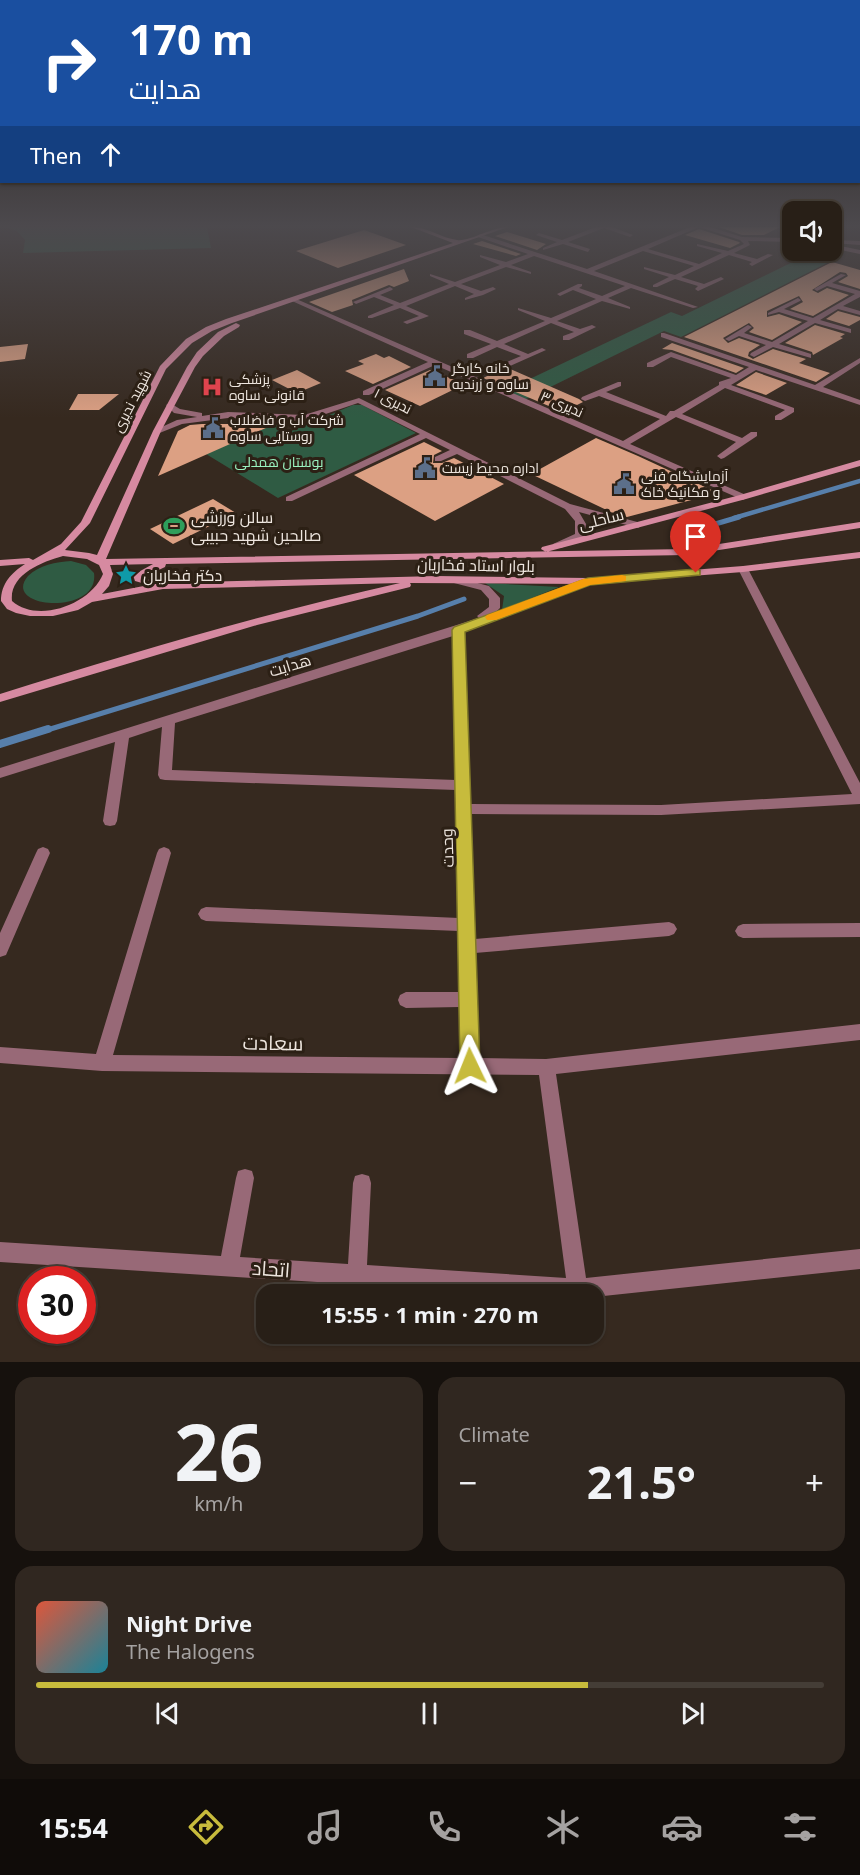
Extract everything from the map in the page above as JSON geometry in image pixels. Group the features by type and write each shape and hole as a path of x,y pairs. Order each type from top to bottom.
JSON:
{"street":[{"name":"شهید ندیری","path":"49,555 65,546 85,522 163,368 178,350 209,329 321,291"},
{"path":"356,302 386,291"},
{"path":"370,317 438,291"},
{"path":"472,291 481,294"},
{"path":"467,299 489,291"},
{"path":"560,294 567,291"},
{"path":"580,291 628,308"},
{"path":"470,356 619,291"},
{"path":"647,291 695,307"},
{"path":"754,355 860,294"},
{"path":"374,295 428,314 407,322"},
{"name":"ندیری ۳","path":"294,300 743,497"},
{"path":"770,314 798,300"},
{"name":"شهید ندیری","path":"101,561 157,431 200,354 221,334 280,304"},
{"path":"617,313 637,304"},
{"path":"510,313 530,305"},
{"path":"838,307 860,313"},
{"path":"520,309 580,332"},
{"path":"778,310 848,331"},
{"path":"839,336 856,326"},
{"path":"566,338 592,327"},
{"path":"729,339 748,327"},
{"path":"458,336 477,328"},
{"path":"467,332 526,356"},
{"path":"738,333 808,356"},
{"path":"664,335 860,403"},
{"path":"510,364 542,350"},
{"path":"800,362 819,350"},
{"path":"650,364 671,354 735,377"},
{"path":"816,388 860,360"},
{"path":"366,393 435,362"},
{"path":"622,445 755,366"},
{"path":"585,399 618,384"},
{"path":"722,384 791,410"},
{"path":"600,393 664,418"},
{"name":"ندیری ۱","path":"157,431 180,422 228,416 305,418 359,400 567,506 638,525"},
{"path":"778,418 800,404"},
{"path":"170,405 182,412 228,416"},
{"path":"674,413 742,441"},
{"path":"289,499 428,434"},
{"path":"721,456 754,434"},
{"path":"438,459 458,450"},
{"name":"ساحلی","path":"523,555 743,497 860,463"},
{"path":"558,546 580,536 583,528 580,517 567,506"},
{"name":"بلوار استاد فخاریان","path":"49,555 77,553 101,561 174,561 687,552 860,525"},
{"path":"624,528 621,544 626,549 648,553"},
{"path":"0,563 33,560 49,555"},
{"name":"بلوار استاد فخاریان","path":"2,596 15,609 38,614 66,610 92,599 163,586 436,579 588,581 742,569 860,555"},
{"path":"2,596 9,577 33,560"},
{"path":"92,599 103,590 108,579 108,570 101,561"},
{"path":"163,586 139,579 138,575 174,561"},
{"path":"464,809 661,810 860,797 742,569"},
{"path":"0,698 147,652 330,602 436,579"},
{"path":"451,580 471,582 485,588 495,598 494,608 466,627"},
{"name":"هدایت","path":"0,773 466,627 588,581"},
{"name":"وحدت","path":"466,627 463,785 470,1066"},
{"path":"170,720 165,775 463,785"},
{"path":"110,821 123,734"},
{"path":"845,767 860,767"},
{"path":"0,950 43,853"},
{"path":"102,1063 164,853"},
{"path":"206,914 467,925"},
{"path":"467,947 669,929"},
{"path":"743,931 860,930"},
{"path":"406,1000 468,999"},
{"name":"سعادت","path":"0,1055 102,1063 546,1067 860,1032"},
{"path":"546,1067 577,1284"},
{"path":"229,1266 245,1178"},
{"path":"357,1274 362,1184"},
{"name":"اتحاد","path":"0,1252 504,1284"},
{"name":"اتحاد","path":"604,1286 860,1259"}],"green space":[{"path":"734,291 773,291 681,337 664,331 522,401 502,392 671,312 682,316"},
{"name":"بوستان همدلی","path":"353,405 362,405 416,433 278,498 206,454 275,424 289,432"},
{"path":"71,561 86,565 94,573 92,587 82,596 68,602 53,603 38,601 27,596 23,587 32,572 48,565"},
{"path":"485,583 559,587 502,610 504,596"}],"building":[{"path":"342,291 375,291 352,300 353,305 332,312 309,302"},
{"path":"776,291 813,291 818,293 835,291 849,295 813,316 790,309 803,302 799,296 767,311 767,317 779,314 802,322 772,340 749,332 754,328 749,323 723,338 728,343 739,338 760,345 749,352 748,356 753,359 773,349 806,359 799,363 830,373 816,382 684,337"},
{"path":"838,311 860,317 860,320 849,326 826,319"},
{"path":"815,325 845,334 840,337 843,338 813,355 812,352 785,343"},
{"path":"672,343 744,368 736,373 672,350 662,349"},
{"path":"28,344 25,359 0,362 0,347"},
{"path":"376,354 384,358 389,356 411,367 373,384 345,371 364,364 358,361"},
{"path":"506,367 583,402 563,412 483,378"},
{"path":"297,370 321,383 297,393 272,380"},
{"path":"430,370 465,384 420,406 385,390"},
{"path":"756,372 787,383 766,395 736,385"},
{"path":"78,394 119,394 99,410 69,410"},
{"path":"275,424 158,476 178,431 190,425"},
{"name":"آزمایشگاه فنی و مکانیک خاک","path":"596,438 718,493 627,517 615,514 531,474"},
{"path":"424,442 442,451 434,455 433,463 442,463 454,458 504,484 435,521 354,475"},
{"path":"213,499 236,513 173,544 150,529"}],"waterway":[{"path":"734,518 860,481"},
{"path":"678,535 739,517"},
{"path":"44,731 418,616 464,599"},
{"path":"0,744 48,729"}],"slow traffic":[{"path":"492,617 588,581 622,579"}],"place":[{"name":"خانه کارگر ساوه و زرندیه","path":"435,376"},
{"name":"پزشکی قانونی ساوه","path":"212,387"},
{"name":"شرکت آب و فاضلاب روستایی ساوه","path":"213,428"},
{"name":"اداره محیط زیست","path":"425,468"},
{"name":"آزمایشگاه فنی و مکانیک خاک","path":"624,484"},
{"name":"سالن ورزشی صالحین شهید حبیبی","path":"174,526"},
{"name":"دکتر فخاریان","path":"126,575"}],"route":[{"path":"470,1066 459,630 588,581 696,573"}]}
